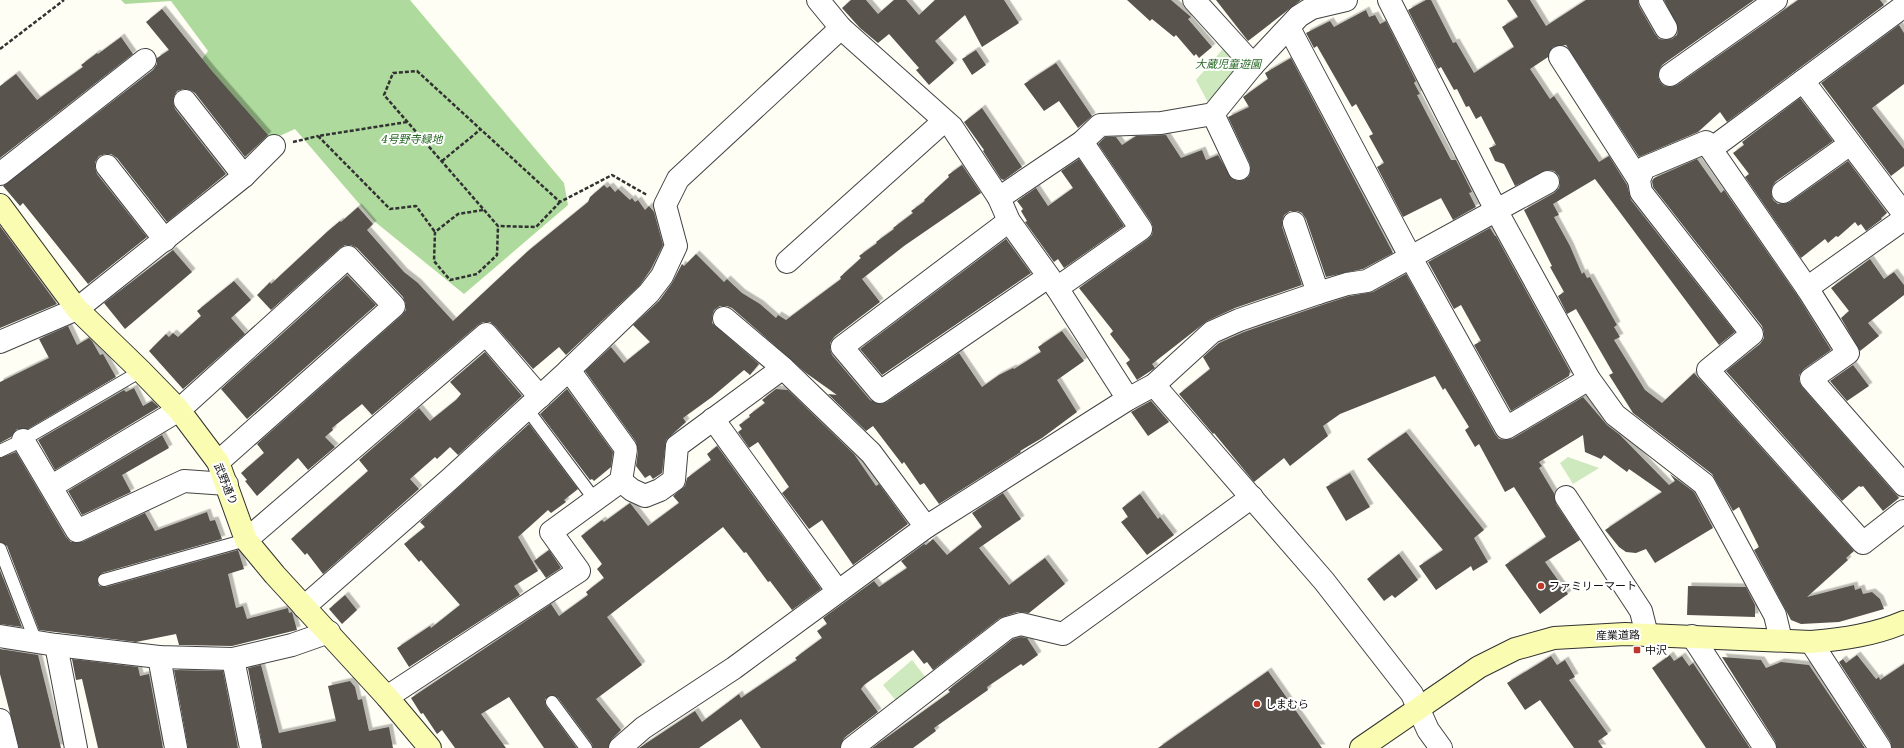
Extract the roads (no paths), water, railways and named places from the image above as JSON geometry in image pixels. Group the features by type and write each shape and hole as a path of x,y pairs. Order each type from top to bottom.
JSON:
{"street":[{"path":"818,0 841,28 952,127 999,198 1009,221 1052,283 1128,399"},
{"path":"1194,0 1253,65"},
{"path":"999,198 1082,142 1100,125 1160,123 1213,114 1253,65 1299,16 1312,8 1346,0"},
{"path":"1389,0 1496,210 1589,379 1615,415 1704,484 1776,615 1781,640"},
{"path":"1650,0 1666,28"},
{"path":"1670,75 1776,0"},
{"path":"1711,149 1904,6"},
{"path":"304,607 534,403 649,293 662,276 676,246 665,205 678,178 841,28"},
{"path":"1289,28 1411,258 1506,428 1589,379"},
{"path":"1560,57 1639,180"},
{"path":"0,174 145,60"},
{"path":"1803,81 1904,214"},
{"path":"185,101 244,176"},
{"path":"1213,114 1239,169"},
{"path":"787,262 944,121"},
{"path":"1009,221 842,347 880,392 1052,283 1141,229 1082,142"},
{"path":"1904,485 1811,379 1848,353 1807,288 1706,142 1644,168 1639,180 1640,192 1752,334 1708,370 1863,542 1904,511"},
{"path":"1783,192 1850,144"},
{"path":"3,336 78,309 244,176 274,146"},
{"path":"107,166 165,240"},
{"path":"620,748 642,728 734,668 838,590 926,527 1128,399 1154,385 1212,332 1239,320 1318,292 1347,284 1367,281 1548,182"},
{"name":"武野通り","path":"1,208 78,309 179,410 218,462 246,540 304,607 329,632 388,697 426,747"},
{"path":"1807,288 1904,219"},
{"path":"1294,223 1318,292"},
{"path":"52,486 179,410 348,257 394,306 218,462"},
{"path":"724,318 783,368 871,453 926,527"},
{"path":"246,540 486,334 534,403"},
{"path":"621,481 632,490 645,496 660,490 674,480 677,446 783,368"},
{"path":"388,697 579,571 551,532 621,481 626,449 569,370"},
{"path":"1154,385 1324,581 1412,694 1428,730 1441,748"},
{"path":"713,419 838,590"},
{"path":"23,440 52,486 77,531 184,481 227,484"},
{"path":"852,748 1008,628 1020,624 1063,634 1252,497"},
{"path":"1575,505 1641,611 1647,634"},
{"name":"産業道路","path":"1361,748 1480,667 1515,649 1554,638 1647,634 1811,642 1838,640 1901,628"},
{"path":"0,636 46,644 159,657 233,659 292,645 329,632"},
{"path":"1692,636 1765,748"},
{"path":"1811,642 1880,748"},
{"path":"46,644 76,748"},
{"path":"159,657 176,748"},
{"path":"233,659 251,748"},
{"path":"0,720 7,748"}],"lane":[{"path":"0,451 23,440 141,371"},
{"path":"534,403 595,500"},
{"path":"104,580 246,540"},
{"path":"0,550 46,644"},
{"path":"552,702 586,748"}],"place":[{"name":"ファミリーマート","path":"1541,586"},
{"name":"中沢","path":"1637,650"},
{"name":"しまむら","path":"1257,704"}],"park label":[{"name":"大蔵児童遊園","path":"1228,64"},
{"name":"4号野寺緑地","path":"412,139"}]}
